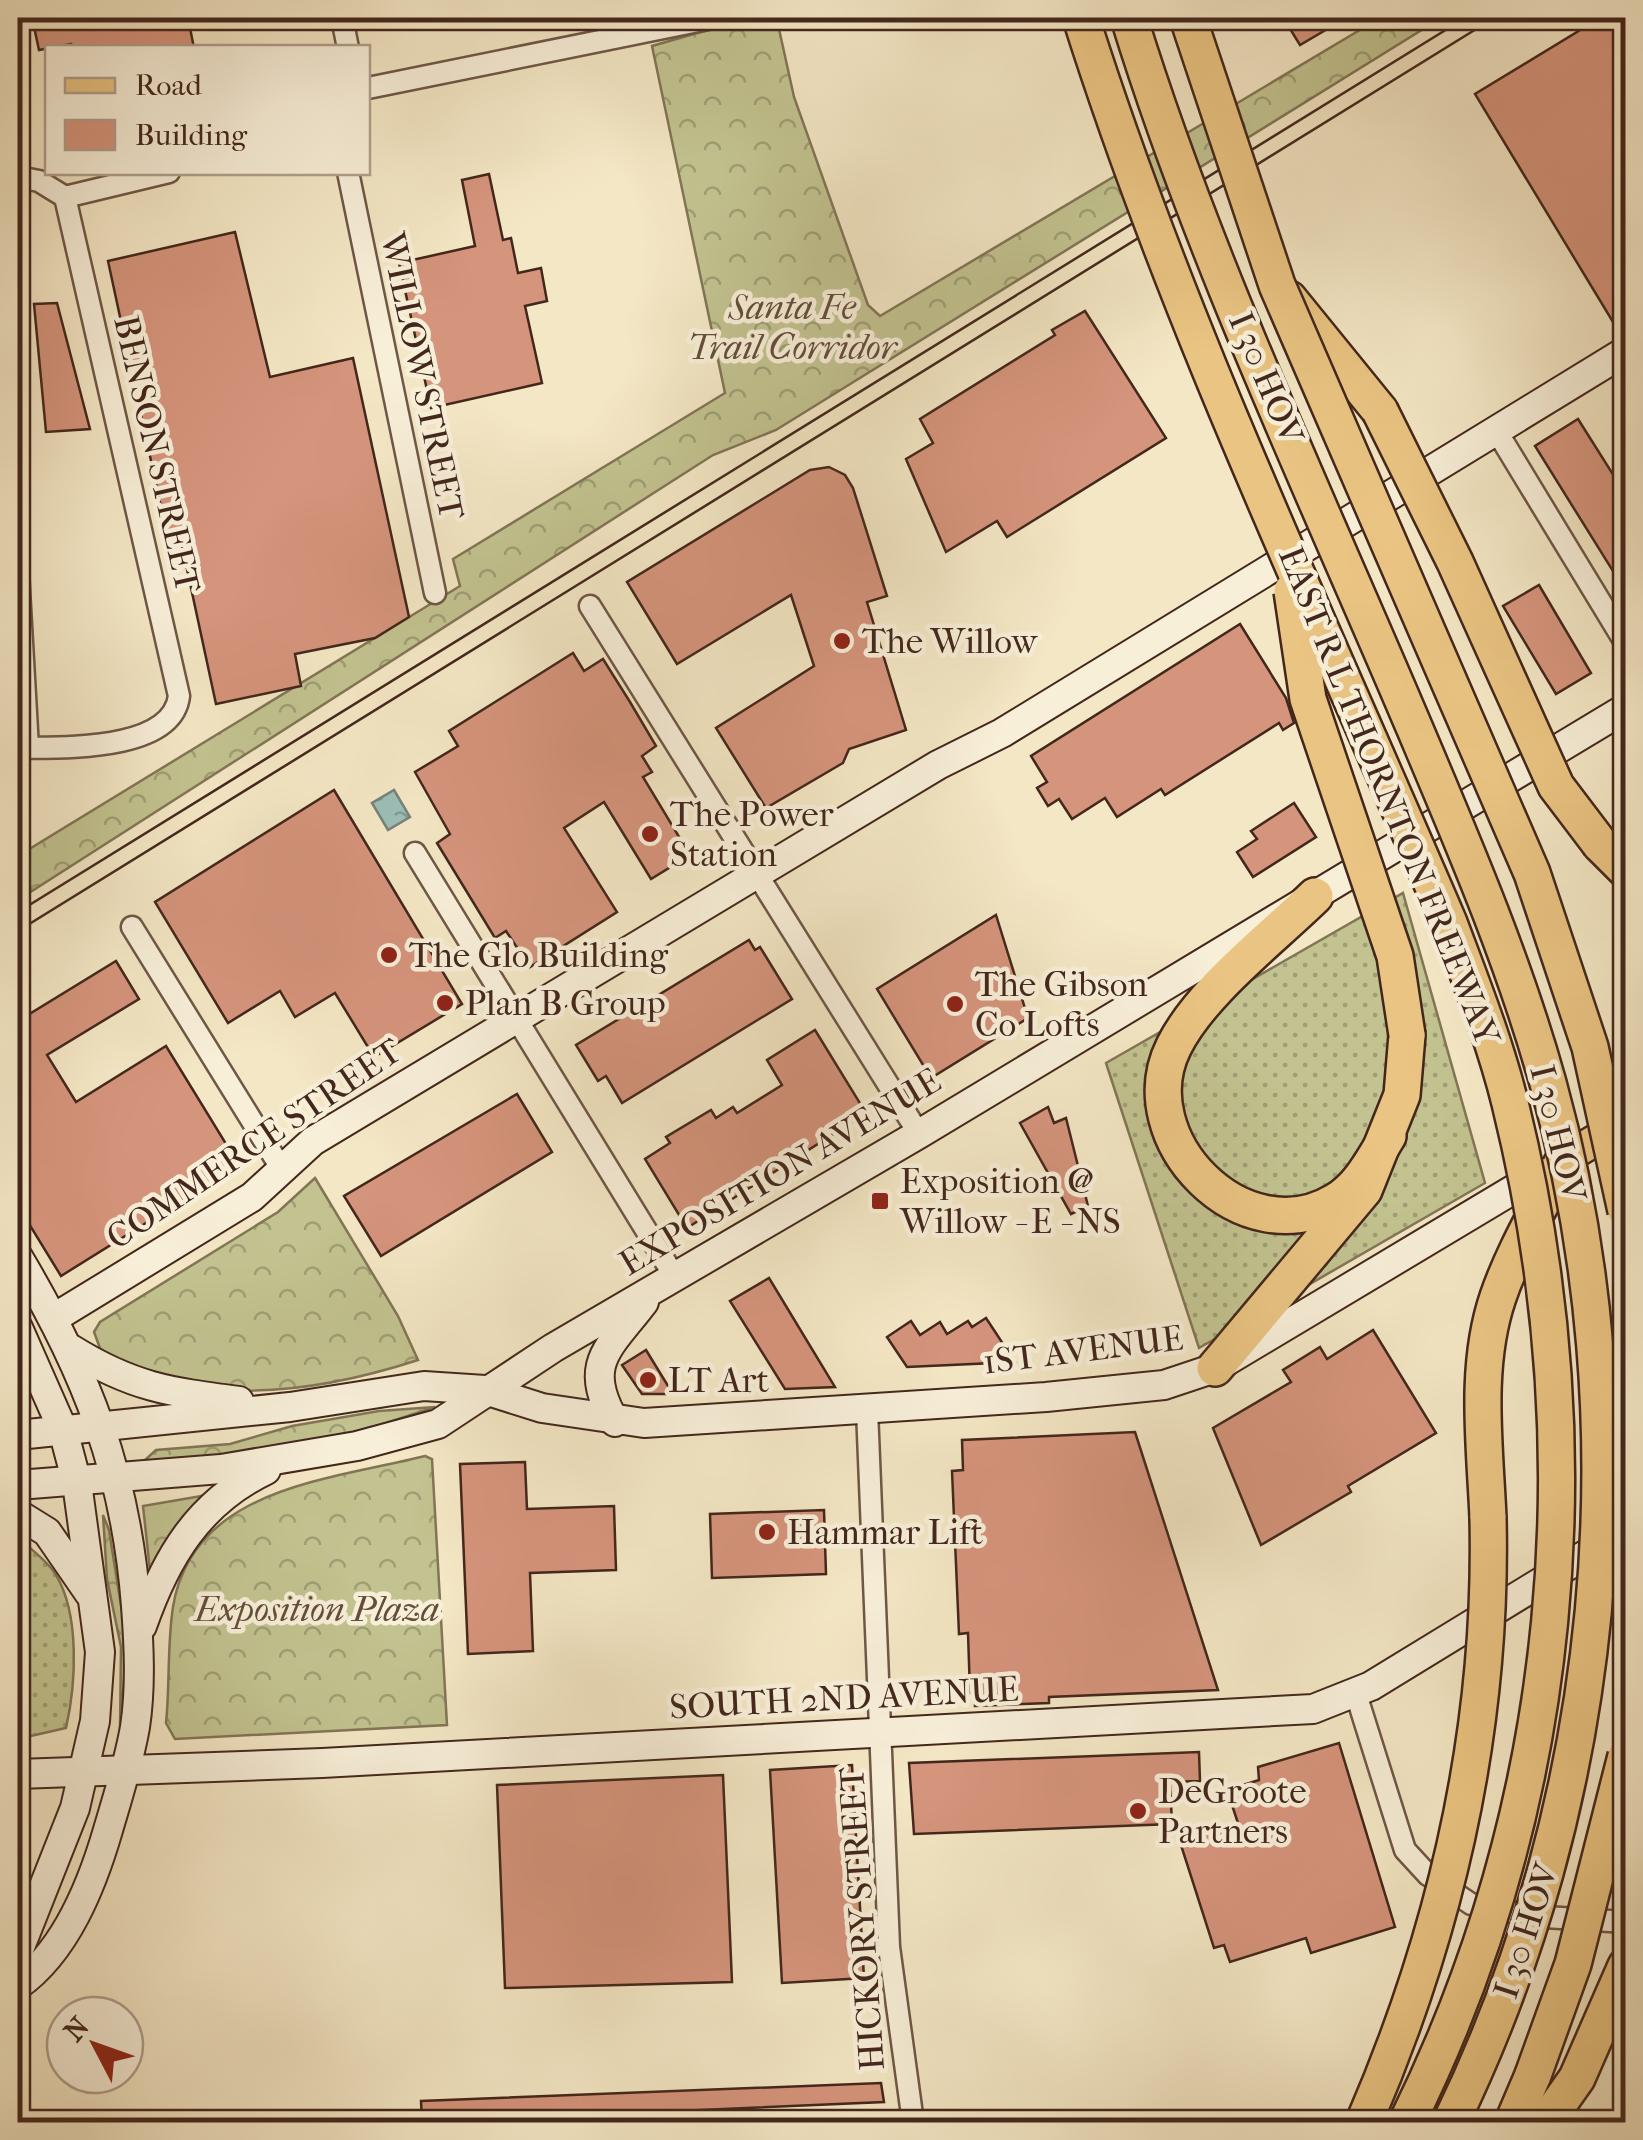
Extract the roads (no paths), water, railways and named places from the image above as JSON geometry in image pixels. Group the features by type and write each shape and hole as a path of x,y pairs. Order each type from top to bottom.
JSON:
{"highway":[{"name":"EAST R L THORNTON FREEWAY","path":"1081,18 1120,143 1182,303 1449,924 1509,1099 1532,1205 1556,1387 1560,1481 1556,1569 1540,1699 1514,1831 1471,1978 1407,2122"},
{"name":"I 30 HOV","path":"1129,18 1220,269 1445,800 1514,976 1547,1079 1578,1209 1596,1351 1600,1465 1589,1661 1570,1776 1528,1936 1451,2122"},
{"name":"I 30 HOV","path":"1148,18 1220,220 1515,924 1575,1112 1605,1264 1620,1467 1617,1568 1603,1686 1551,1918 1533,1973 1470,2122"},
{"path":"1188,18 1277,284 1532,873 1590,1047 1626,1211"},
{"path":"1277,284 1380,411 1455,562 1556,786 1600,844 1626,870"},
{"path":"1215,1368 1364,1190 1402,1094 1407,1035 1395,956 1308,699 1285,540"},
{"path":"1315,896 1195,1014 1174,1047 1162,1092 1170,1137 1193,1171 1229,1199 1266,1212 1294,1214 1338,1200 1361,1179 1388,1136"},
{"path":"1364,2122 1427,1960 1464,1819 1481,1696 1488,1518 1484,1410 1489,1334 1508,1271 1564,1159"},
{"path":"1512,2122 1573,1964 1626,1756"},
{"path":"1546,2122 1578,2078 1626,1966"}],"main road":[{"name":"COMMERCE STREET","path":"54,1318 232,1212 314,1142 938,765 1014,726 1626,351"},
{"name":"EXPOSITION AVENUE","path":"18,1485 118,1480 294,1457 429,1427 1626,708"},
{"name":"1ST AVENUE","path":"485,1390 542,1408 615,1422 867,1410 1164,1384 1215,1368 1626,1122"},
{"path":"18,1257 71,1349 103,1426 129,1533 140,1676 126,1768 79,1906 41,1964 18,1985"},
{"path":"615,1422 597,1384 598,1372 610,1347 650,1294"},
{"path":"18,1328 63,1430 77,1483 100,1652 85,1771 56,1862 18,1952"},
{"path":"71,1349 104,1370 155,1390 290,1407"},
{"path":"18,1434 290,1407 424,1386 485,1390"},
{"path":"138,1637 167,1562 189,1529 240,1482 294,1457"},
{"path":"18,1514 47,1532 93,1601"},
{"name":"SOUTH 2ND AVENUE","path":"18,1774 322,1764 1313,1709 1356,1694 1626,1530"}],"street":[{"path":"342,18 347,45"},
{"path":"370,88 712,18"},
{"path":"18,177 40,182 65,197 157,175"},
{"name":"WILLOW STREET","path":"349,175 435,593"},
{"name":"BENSON STREET","path":"22,748 138,739 168,722 177,710 179,696 65,197"},
{"path":"1496,430 1626,644"},
{"path":"18,572 22,748"},
{"path":"590,606 919,1134"},
{"path":"415,853 676,1278"},
{"path":"132,927 280,1168"},
{"name":"HICKORY STREET","path":"867,1410 889,1947 913,2122"},
{"path":"1356,1694 1405,1850 1428,1874 1471,1904 1528,1916 1626,1922"}],"water":[{"path":"394,790 410,817 388,830 372,803"}],"tram line":[{"path":"18,912 1465,18"},
{"path":"18,931 1494,18"}],"place":[{"name":"The Willow","path":"842,641"},
{"name":"The Power Station","path":"650,834"},
{"name":"The Glo Building","path":"389,955"},
{"name":"Plan B Group","path":"445,1003"},
{"name":"The Gibson Co Lofts","path":"955,1004"},
{"name":"Exposition @ Willow - E - NS","path":"880,1201"},
{"name":"LT Art","path":"648,1380"},
{"name":"Hammar Lift","path":"767,1532"},
{"name":"DeGroote Partners","path":"1138,1811"}],"park label":[{"name":"Santa Fe Trail Corridor","path":"792,327"},
{"name":"Exposition Plaza","path":"317,1609"}]}
